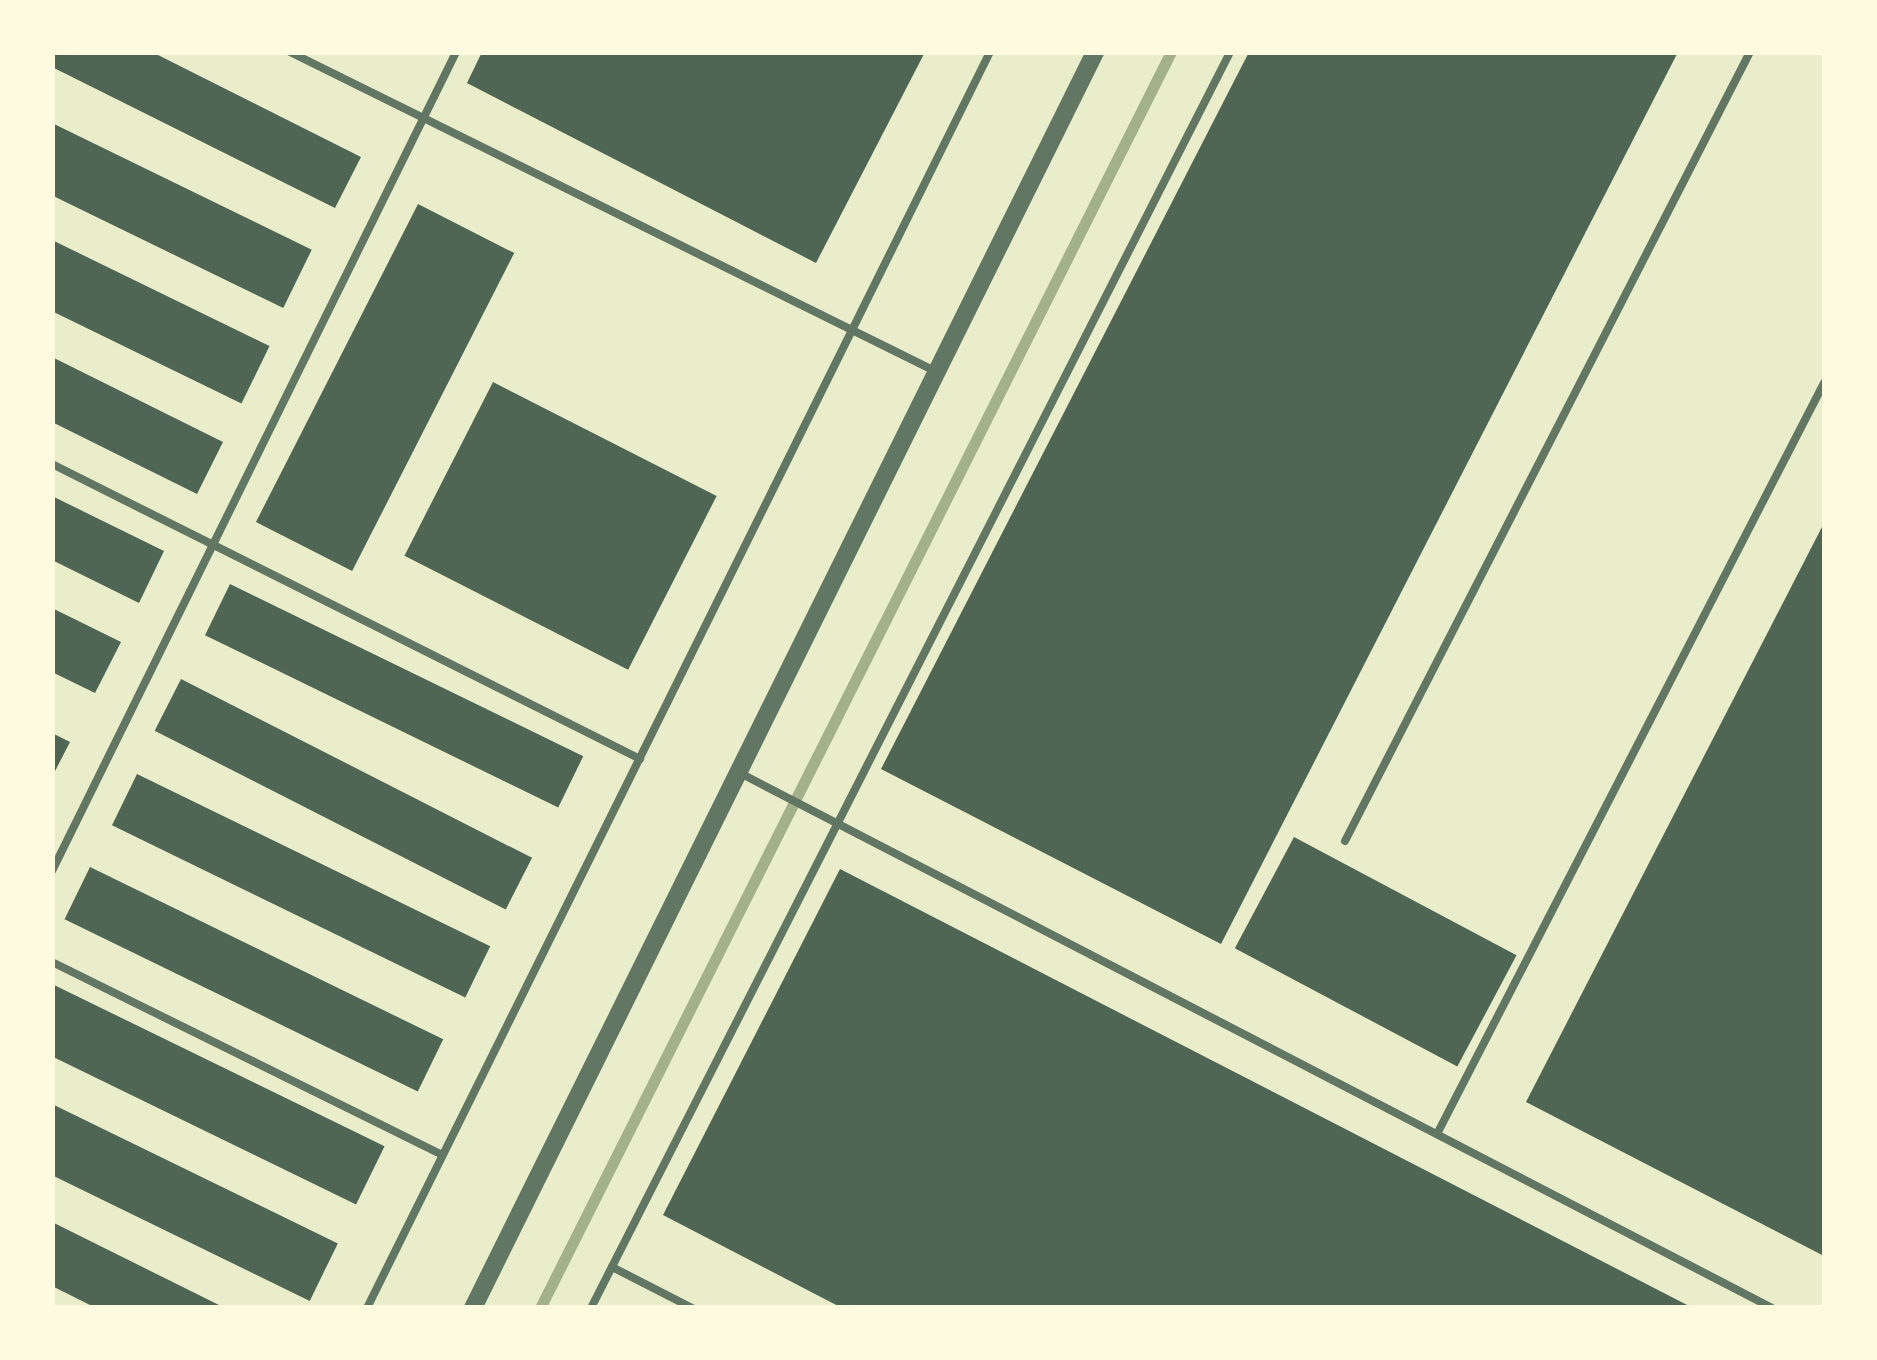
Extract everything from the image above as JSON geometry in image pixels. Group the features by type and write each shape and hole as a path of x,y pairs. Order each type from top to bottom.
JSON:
{"street":[{"path":"473,1308 1094,52"}],"lane":[{"path":"290,52 937,372"},
{"path":"52,871 456,52"},
{"path":"368,1308 990,52"},
{"path":"591,1308 1230,52"},
{"path":"1345,840 1750,52"},
{"path":"1437,1134 1824,383"},
{"path":"52,464 640,760"},
{"path":"740,772 1772,1308"},
{"path":"52,962 442,1155"},
{"path":"612,1266 692,1308"}],"building":[{"path":"52,52 152,52 361,157 335,208 52,67"},
{"path":"482,52 925,52 816,263 467,83"},
{"path":"1249,52 1678,52 1221,944 881,769"},
{"path":"52,123 312,250 283,308 52,195"},
{"path":"418,204 514,253 352,571 256,522"},
{"path":"52,240 270,346 241,404 52,311"},
{"path":"52,357 223,442 197,494 52,422"},
{"path":"493,382 717,496 628,670 404,556"},
{"path":"52,496 164,551 139,603 52,560"},
{"path":"1824,523 1824,1256 1526,1102"},
{"path":"230,584 583,756 558,808 205,635"},
{"path":"52,608 121,642 95,693 52,672"},
{"path":"181,679 532,858 506,910 155,731"},
{"path":"52,733 70,742 52,777"},
{"path":"137,774 490,946 465,998 112,825"},
{"path":"1294,837 1517,955 1457,1067 1235,948"},
{"path":"90,867 443,1039 418,1091 65,919"},
{"path":"840,869 1693,1308 842,1308 663,1215"},
{"path":"52,984 385,1146 356,1205 52,1056"},
{"path":"52,1104 338,1243 310,1301 52,1175"},
{"path":"52,1222 225,1308 96,1308 52,1286"}],"waterway":[{"path":"540,1308 1171,52"}]}
